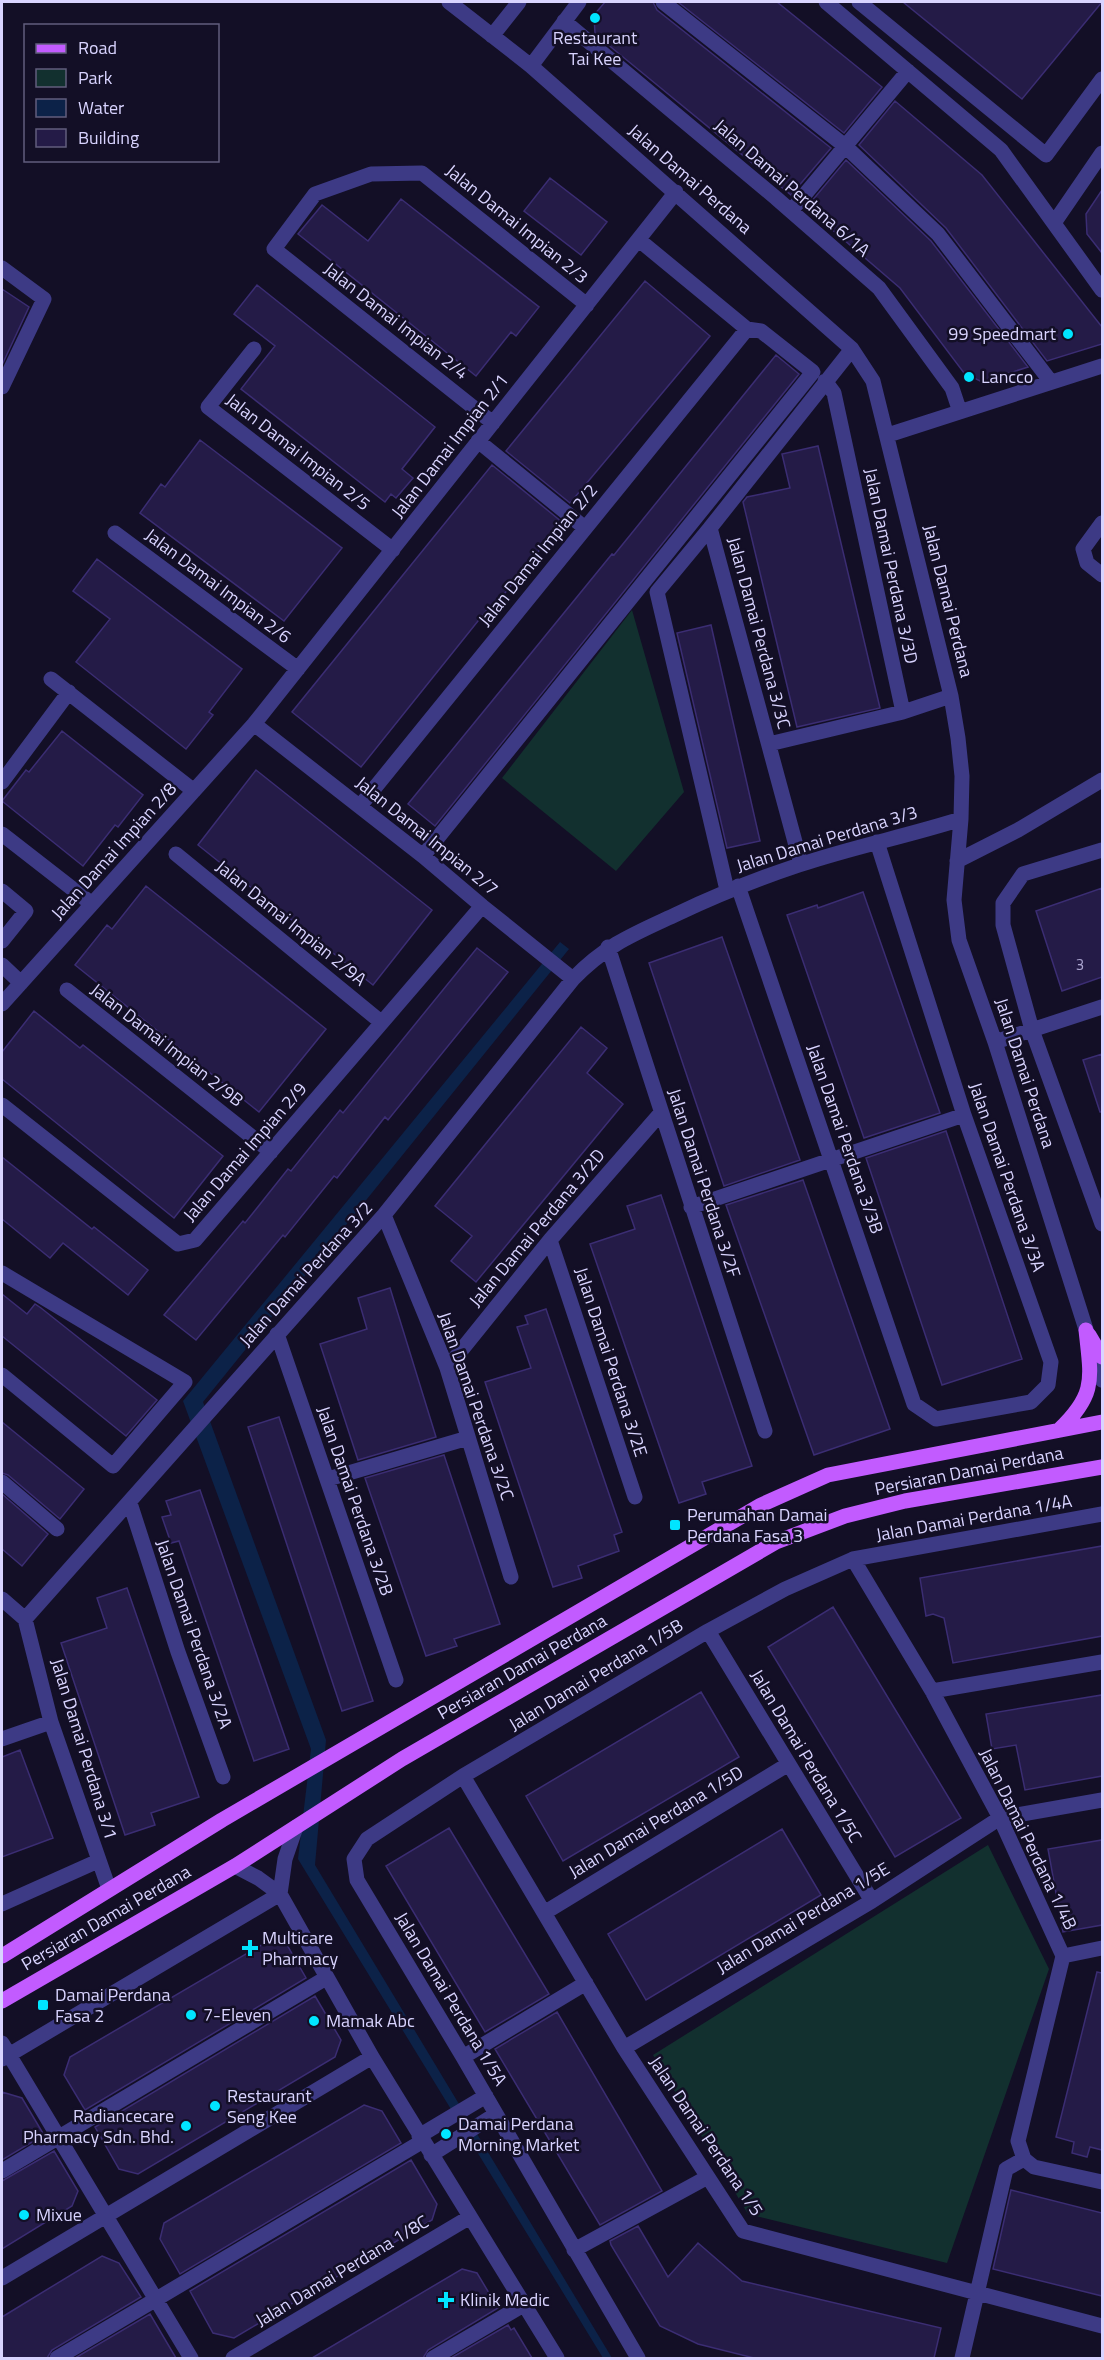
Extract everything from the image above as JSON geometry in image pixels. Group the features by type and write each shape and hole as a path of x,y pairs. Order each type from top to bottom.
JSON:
{"main road":[{"path":"1086,1330 1102,1357"},
{"path":"1059,1430 1077,1413 1090,1385 1086,1330"},
{"name":"Persiaran Damai Perdana","path":"2,1956 222,1820 761,1505 828,1475 1102,1422"},
{"name":"Persiaran Damai Perdana","path":"2,2001 235,1866 402,1759 776,1542 845,1516 905,1501 1102,1467"}],"street":[{"name":"Jalan Damai Perdana","path":"449,2 531,66 852,349 873,381 951,696 958,738 962,776 961,819 954,900 959,940 995,1042 1102,1380"},
{"path":"492,36 519,2"},
{"path":"531,66 579,2"},
{"path":"663,2 845,146 938,234 1051,382"},
{"path":"826,2 1001,150 1102,290"},
{"path":"859,2 1046,155 1100,89"},
{"name":"Jalan Damai Perdana 6/1A","path":"564,21 791,211 879,288 952,388 960,412"},
{"path":"791,211 908,71"},
{"path":"1054,223 1102,153"},
{"name":"Jalan Damai Impian 2/3","path":"274,249 315,194 370,174 422,173 586,305"},
{"name":"Jalan Damai Impian 2/1","path":"254,724 676,192"},
{"path":"423,856 813,372 761,331 747,329 639,240"},
{"name":"Jalan Damai Impian 2/4","path":"274,249 493,423"},
{"path":"2,268 44,299 2,387"},
{"name":"Jalan Damai Impian 2/2","path":"360,806 747,329"},
{"name":"Jalan Damai Impian 2/5","path":"254,349 208,407 393,549"},
{"name":"Jalan Damai Perdana 3/3C","path":"801,864 710,528 852,349"},
{"path":"888,435 1102,366"},
{"name":"Jalan Damai Perdana 3/3D","path":"825,381 834,393 903,712"},
{"path":"478,441 585,528"},
{"path":"1102,523 1083,549 1087,563 1102,575"},
{"name":"Jalan Damai Perdana 3/3B","path":"710,528 657,592 733,888 831,1160 914,1404"},
{"name":"Jalan Damai Impian 2/6","path":"115,533 298,669"},
{"path":"51,679 194,791"},
{"path":"2,782 69,692"},
{"path":"769,744 903,712 951,696"},
{"name":"Jalan Damai Impian 2/7","path":"254,724 423,856 482,906 560,966 573,979"},
{"name":"Jalan Damai Impian 2/8","path":"2,1004 254,724"},
{"path":"957,861 1018,830 1102,780"},
{"name":"Jalan Damai Perdana 3/3","path":"608,947 733,888 801,864 877,842 918,833 961,819"},
{"path":"2,834 92,904"},
{"name":"Jalan Damai Perdana 3/3A","path":"877,842 964,1115 1051,1362 1048,1385 1031,1402 936,1419 914,1404"},
{"path":"1102,850 1023,873 1003,903 1003,925 1032,1030 1102,1224"},
{"name":"Jalan Damai Impian 2/9A","path":"176,854 381,1022"},
{"path":"2,891 26,911 2,941"},
{"name":"Jalan Damai Impian 2/9","path":"2,1105 178,1244 195,1240 482,906"},
{"name":"Jalan Damai Perdana 3/2","path":"25,1619 384,1215 573,979 608,947"},
{"name":"Jalan Damai Perdana 3/2F","path":"608,947 660,1114 765,1431"},
{"path":"2,965 21,982"},
{"name":"Jalan Damai Impian 2/9B","path":"67,990 271,1152"},
{"path":"995,1042 1102,1007"},
{"name":"Jalan Damai Perdana 3/2D","path":"447,1368 550,1240 660,1114"},
{"path":"691,1207 964,1115"},
{"name":"Jalan Damai Perdana 3/2C","path":"384,1215 447,1368 511,1578"},
{"name":"Jalan Damai Perdana 3/2E","path":"550,1240 635,1497"},
{"path":"2,1273 185,1382 113,1466 2,1375"},
{"name":"Jalan Damai Perdana 3/2B","path":"277,1334 396,1680"},
{"path":"328,1479 468,1438"},
{"path":"2,1482 57,1529"},
{"name":"Jalan Damai Perdana 3/2A","path":"130,1503 178,1652 223,1777"},
{"name":"Jalan Damai Perdana 1/4A","path":"853,1559 1102,1514"},
{"name":"Jalan Damai Perdana 1/5B","path":"367,1839 463,1776 708,1631 785,1589 853,1559"},
{"name":"Jalan Damai Perdana 1/4B","path":"853,1559 932,1691 1000,1818 1063,1956 1018,2141 1024,2159"},
{"path":"2,1599 25,1619"},
{"name":"Jalan Damai Perdana 3/1","path":"25,1619 51,1722 109,1889"},
{"name":"Jalan Damai Perdana 1/5C","path":"708,1631 787,1765 872,1901"},
{"path":"932,1691 1102,1662"},
{"path":"2,1739 51,1722"},
{"name":"Jalan Damai Perdana 1/5D","path":"544,1913 787,1765"},
{"name":"Jalan Damai Perdana 1/5","path":"463,1776 624,2048 706,2178 743,2231 1102,2326"},
{"path":"1000,1818 1102,1800"},
{"name":"Jalan Damai Perdana 1/5E","path":"624,2048 872,1901 1000,1818"},
{"path":"280,1894 285,1859 296,1827"},
{"name":"Jalan Damai Perdana 1/5A","path":"367,1839 354,1858 357,1880 463,2057 480,2100 490,2118 639,2358"},
{"path":"2,1904 98,1861"},
{"path":"235,1866 258,1878 280,1894 372,2057 557,2358"},
{"path":"191,2358 4,2052 280,1894"},
{"path":"1063,1956 1102,1948"},
{"path":"2,2171 326,1978"},
{"path":"463,2057 586,1983"},
{"path":"2,2278 372,2057"},
{"path":"57,2358 156,2300 480,2100"},
{"path":"431,2155 490,2118"},
{"path":"962,2358 1006,2169 1024,2159 1034,2167 1102,2182"},
{"path":"574,2250 706,2178"},
{"name":"Jalan Damai Perdana 1/8C","path":"233,2358 470,2217"},
{"path":"433,2358 525,2304"}],"green space":[{"path":"632,610 684,792 616,871 502,778"},
{"path":"988,1845 1049,1969 947,2263 748,2214 653,2055"}],"water":[{"path":"560,942 569,949 203,1402 326,1740 315,1865 612,2358 603,2358 298,1859 311,1749 183,1401"}],"building":[{"path":"605,2 653,2 657,10 831,148 791,195 595,34 594,15"},
{"path":"678,2 777,2 882,87 844,133"},
{"path":"903,2 1102,2 1022,99"},
{"path":"895,101 982,175 1102,327 1102,344 1047,361 946,228 859,145"},
{"path":"846,160 931,241 1028,367 982,382 964,373 900,288 806,208"},
{"path":"550,178 607,222 581,255 524,211"},
{"path":"1102,190 1102,253 1087,234 1086,214"},
{"path":"401,199 539,307 516,336 511,332 476,376 298,234 322,205 368,241"},
{"path":"645,281 710,336 570,503 506,451"},
{"path":"257,285 435,427 402,469 413,478 396,498 391,494 385,502 241,389 275,346 234,314"},
{"path":"2,289 29,307 2,365"},
{"path":"776,355 799,374 435,826 408,804"},
{"path":"200,440 342,548 284,621 140,513 161,484 165,487"},
{"path":"818,446 880,708 797,727 743,502 747,497 790,488 782,454"},
{"path":"492,465 562,522 493,608 490,606 361,767 292,712"},
{"path":"97,559 242,669 209,712 213,715 186,749 76,662 110,619 73,591"},
{"path":"711,625 760,841 727,848 677,633"},
{"path":"62,731 143,795 118,827 115,825 83,866 2,801 26,770 29,772"},
{"path":"256,770 432,910 373,985 198,845"},
{"path":"146,886 326,1029 259,1112 75,965 107,925 112,929"},
{"path":"1102,888 1102,977 1062,991 1036,911"},
{"path":"863,892 940,1113 864,1138 787,915 817,905 818,908"},
{"path":"722,937 800,1160 724,1186 649,963"},
{"path":"477,948 508,972 388,1120 385,1117 337,1178 334,1176 196,1340 164,1315 243,1221 245,1223 288,1169 291,1171 340,1110 343,1113"},
{"path":"34,1011 80,1048 83,1045 223,1156 174,1218 2,1079 2,1052"},
{"path":"581,1027 607,1048 587,1073 623,1104 476,1282 451,1261 472,1236 435,1206"},
{"path":"1102,1054 1102,1112 1100,1112 1083,1060"},
{"path":"946,1131 1022,1359 942,1385 866,1158"},
{"path":"2,1157 92,1229 94,1227 148,1270 128,1295 63,1243 50,1258 2,1219"},
{"path":"803,1180 890,1429 814,1455 726,1205"},
{"path":"661,1195 752,1466 702,1482 706,1494 679,1503 590,1244 635,1229 627,1206"},
{"path":"390,1288 436,1437 358,1460 320,1344 367,1329 358,1298"},
{"path":"2,1294 27,1314 35,1304 41,1308 157,1400 126,1436 2,1336"},
{"path":"546,1309 622,1532 614,1535 619,1551 578,1566 582,1578 553,1587 485,1382 531,1368 517,1327 528,1324 525,1316"},
{"path":"279,1417 373,1701 342,1711 248,1427"},
{"path":"2,1422 84,1489 60,1519 8,1475 2,1473"},
{"path":"444,1455 500,1624 454,1639 457,1646 426,1656 365,1478"},
{"path":"200,1490 289,1749 254,1761 179,1541 171,1543 162,1517 171,1515 166,1501"},
{"path":"2,1494 48,1534 22,1566 2,1549"},
{"path":"1102,1546 1102,1636 953,1663 944,1618 933,1614 926,1616 920,1578"},
{"path":"127,1588 199,1797 151,1813 155,1825 125,1835 61,1643 107,1628 97,1598"},
{"path":"833,1607 961,1818 895,1857 768,1647"},
{"path":"701,1692 739,1757 563,1861 526,1796"},
{"path":"1102,1695 1102,1776 1025,1790 1016,1745 992,1749 986,1714"},
{"path":"20,1750 53,1838 2,1857 2,1757"},
{"path":"449,1828 549,1994 485,2032 386,1866"},
{"path":"782,1829 821,1895 646,2000 608,1934"},
{"path":"1102,1840 1102,1925 1063,1932 1048,1849"},
{"path":"270,1940 287,1945 306,1978 85,2110 64,2075 70,2057"},
{"path":"1097,1972 1102,1973 1102,2150 1090,2147 1087,2157 1072,2153 1074,2142 1056,2137"},
{"path":"315,1996 341,2040 335,2057 138,2174 119,2169 95,2127"},
{"path":"557,2012 662,2191 600,2225 495,2049"},
{"path":"2,2092 22,2098 44,2135 2,2160"},
{"path":"364,2105 382,2111 401,2143 180,2274 160,2239 164,2223"},
{"path":"54,2151 78,2191 72,2206 2,2249 2,2181"},
{"path":"411,2160 437,2204 432,2220 234,2338 213,2333 190,2291"},
{"path":"1011,2190 1102,2213 1102,2296 993,2269"},
{"path":"638,2226 668,2277 698,2243 742,2281 941,2328 934,2358 754,2358 698,2344 660,2326 611,2245 610,2241"},
{"path":"102,2256 119,2263 141,2297 52,2350 47,2358 2,2358 2,2317"},
{"path":"462,2269 477,2273 498,2308 428,2350 423,2358 312,2358"},
{"path":"150,2314 176,2358 75,2358"},
{"path":"508,2325 511,2330 514,2328 532,2358 451,2358"}],"place":[{"name":"Restaurant Tai Kee","path":"595,18"},
{"name":"99 Speedmart","path":"1068,334"},
{"name":"Lancco","path":"969,377"},
{"name":"Perumahan Damai Perdana Fasa 3","path":"675,1525"},
{"name":"Multicare Pharmacy","path":"250,1948"},
{"name":"Damai Perdana Fasa 2","path":"43,2005"},
{"name":"7-Eleven","path":"191,2015"},
{"name":"Mamak Abc","path":"314,2021"},
{"name":"Restaurant Seng Kee","path":"215,2106"},
{"name":"Radiancecare Pharmacy Sdn. Bhd.","path":"186,2126"},
{"name":"Damai Perdana Morning Market","path":"446,2134"},
{"name":"Mixue","path":"24,2215"},
{"name":"Klinik Medic","path":"446,2300"}]}
